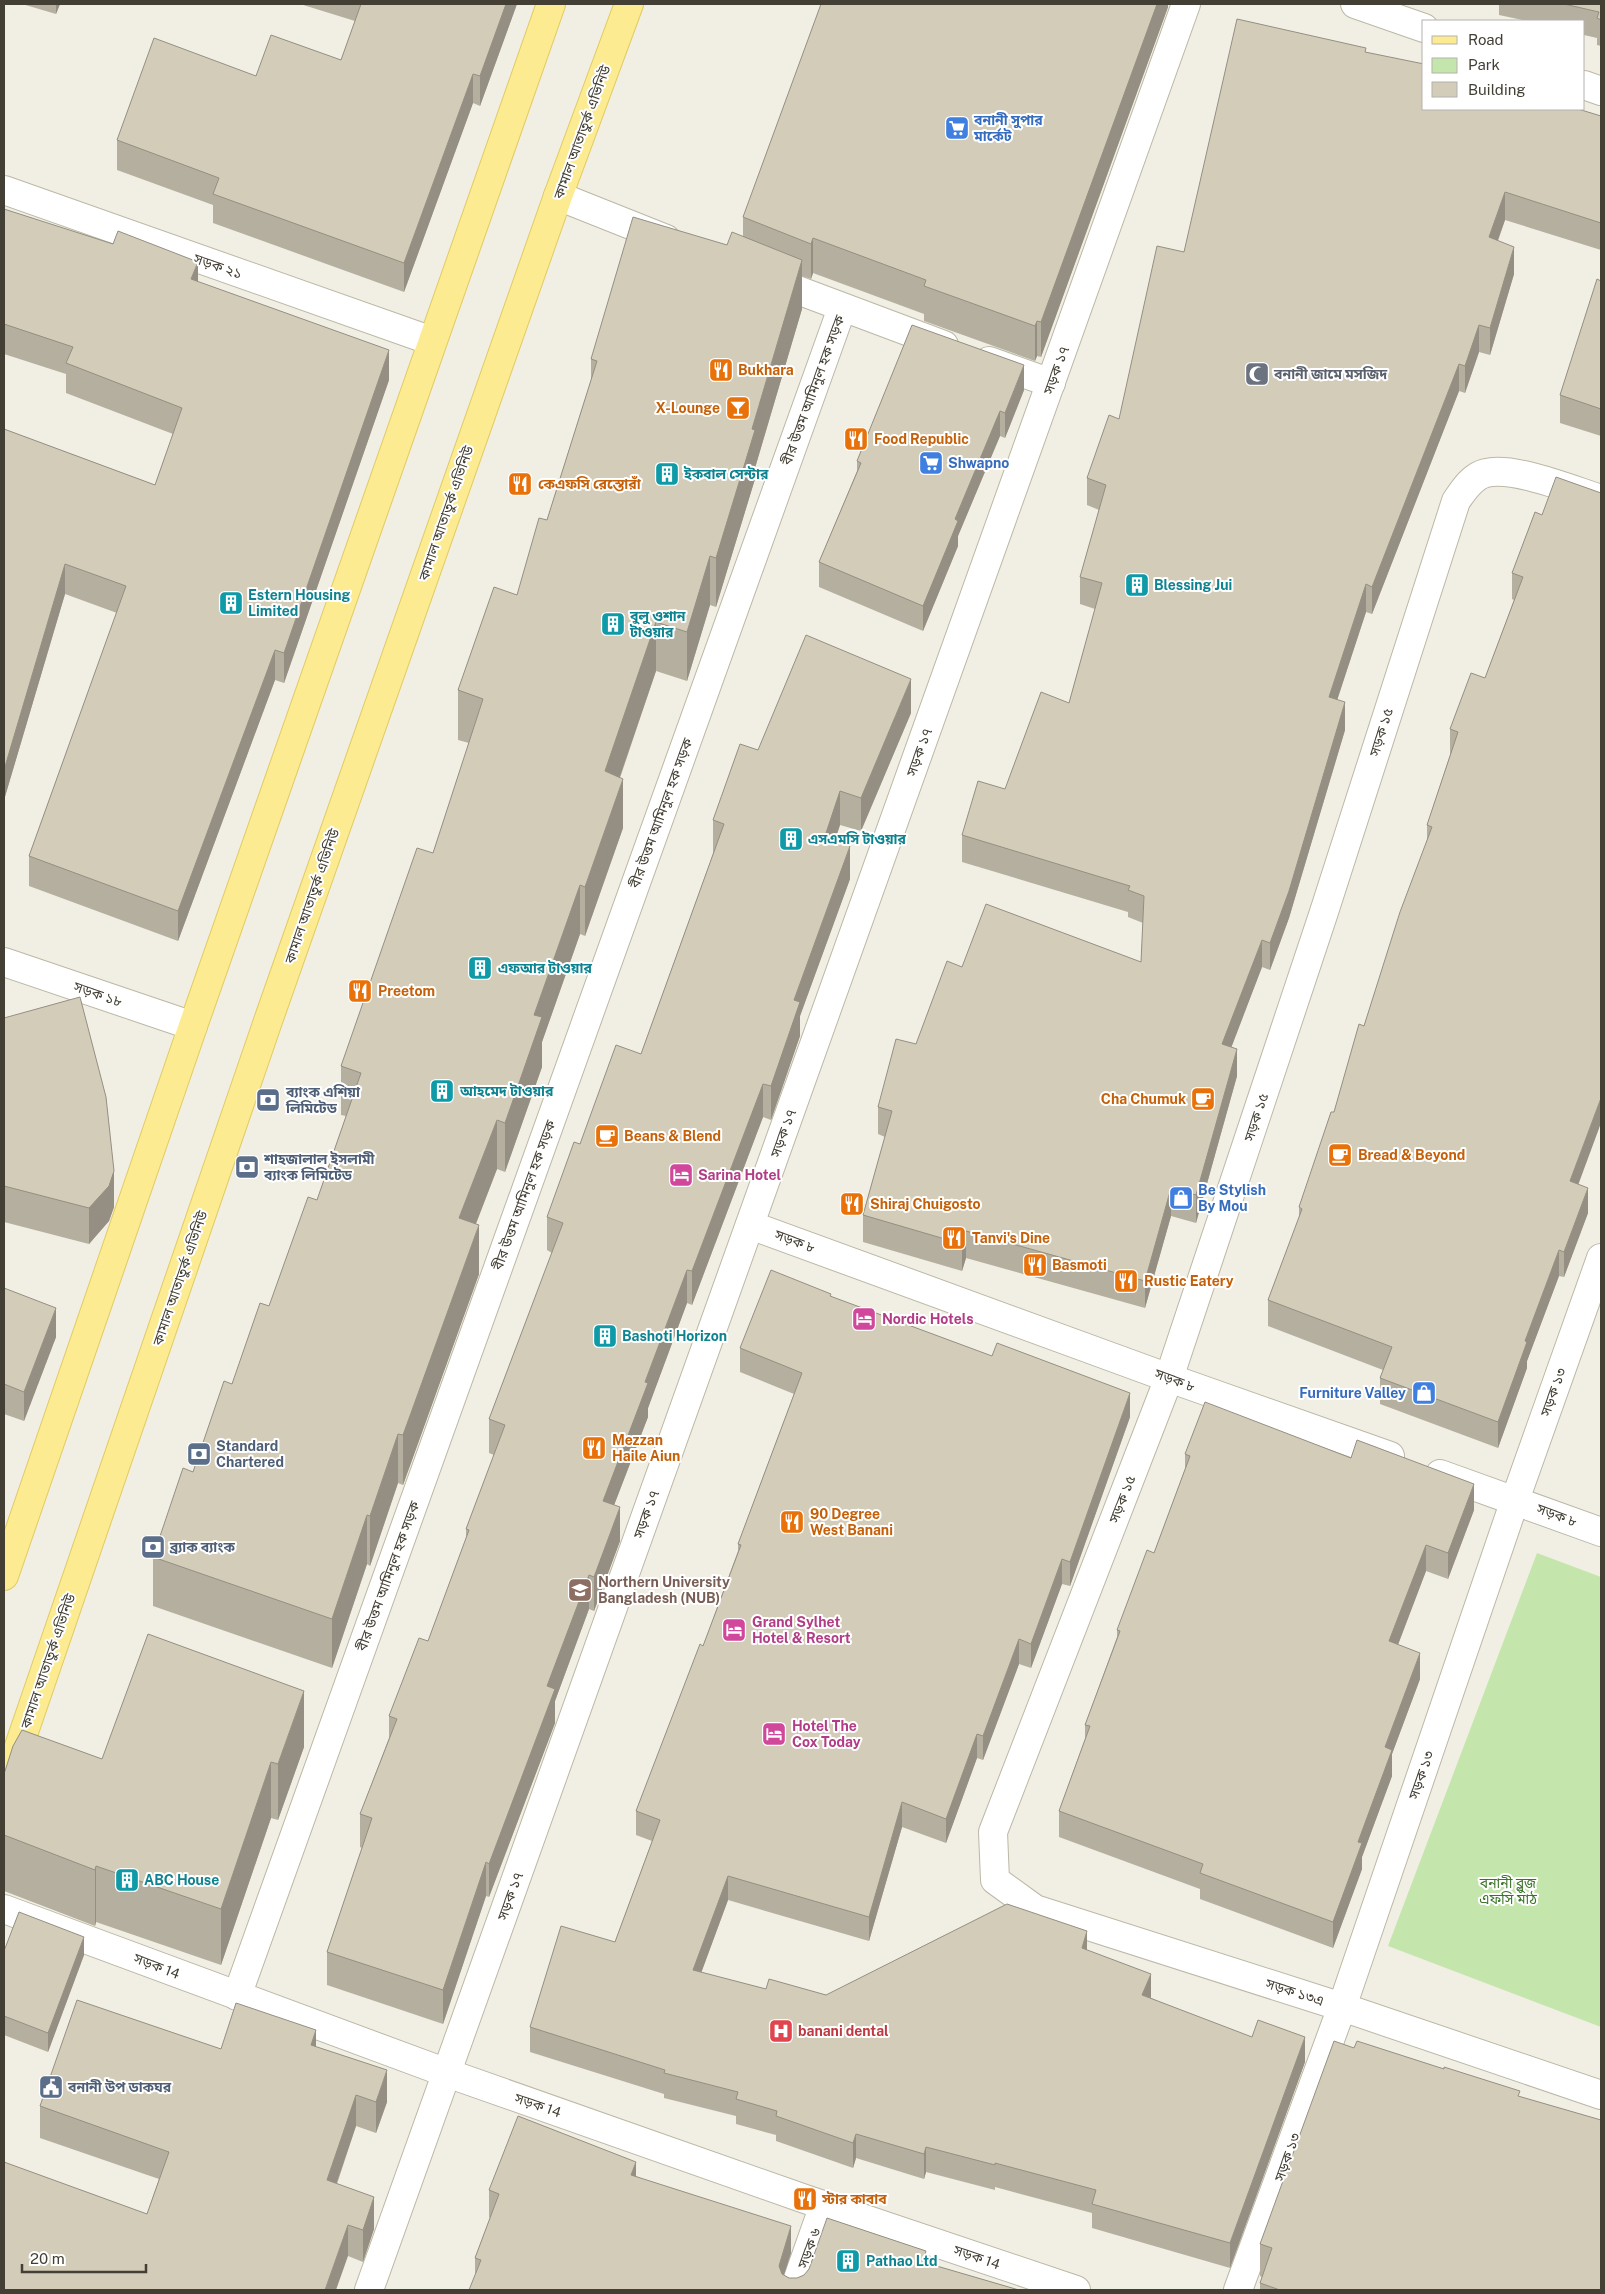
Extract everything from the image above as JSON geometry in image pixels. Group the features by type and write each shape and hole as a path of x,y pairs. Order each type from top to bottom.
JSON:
{"main road":[{"path":"4,1576 193,1026 551,4"},
{"name":"কামাল আতাতুর্ক এভিনিউ","path":"4,1790 271,1012 558,196 629,4"}],"street":[{"name":"সড়ক ১৭","path":"369,2290 1186,4"},
{"path":"1362,5 1422,27"},
{"path":"1585,85 1601,91"},
{"name":"সড়ক ২১","path":"4,190 432,342"},
{"path":"558,196 686,247"},
{"path":"741,269 1051,384"},
{"name":"বীর উত্তম আমিনুল হক সড়ক","path":"237,1996 842,308"},
{"name":"সড়ক ১৫","path":"995,1880 993,1832 1169,1378 1321,922 1456,501 1466,486 1484,473 1510,471 1601,499"},
{"name":"সড়ক ১৮","path":"4,962 193,1026"},
{"name":"সড়ক ৮","path":"750,1224 1169,1378 1601,1532"},
{"name":"সড়ক ১৩","path":"1238,2290 1342,2007 1515,1500 1601,1258"},
{"name":"সড়ক ১৩এ","path":"995,1880 1035,1908 1342,2007 1601,2095"},
{"name":"সড়ক 14","path":"4,1908 447,2074 1076,2290"},
{"name":"সড়ক ৬","path":"794,2290 824,2205"}],"green space":[{"name":"বনানী ব্লুজ এফসি মাঠ","path":"1537,1553 1601,1577 1601,2027 1388,1946"}],"building":[{"path":"361,4 506,4 480,76 473,74 404,263 213,194 219,178 117,140 154,38 256,76 271,35 341,60"},
{"name":"বনানী সুপার মার্কেট","path":"821,4 1157,4 1041,322 1037,321 1035,326 924,286 926,280 813,238 811,244 743,217"},
{"path":"1564,4 1601,4 1601,20 1597,18 1599,12"},
{"path":"1237,19 1366,48 1365,52 1422,64 1422,110 1581,110 1601,116 1601,223 1505,192 1489,237 1514,247 1490,328 1479,325 1465,366 1459,364 1372,587 1366,584 1329,697 1345,702 1289,891 1270,943 1262,940 1222,1044 1237,1049 1196,1195 1171,1188 1145,1281 966,1231 962,1244 863,1215 892,1111 878,1107 896,1039 916,1044 947,961 962,967 986,904 1141,962 1144,896 1128,890 1130,886 962,835 978,781 1005,789 1041,692 1069,703 1102,583 1080,577 1106,485 1087,478 1109,415 1119,419 1157,246 1184,252"},
{"path":"4,209 113,244 118,231 198,262 191,279 389,350 284,653 275,650 178,911 29,856 126,586 65,564 4,770 4,429 155,485 182,408 66,363 73,347 4,324"},
{"path":"633,217 727,245 732,232 802,260 752,429 755,430 716,558 710,556 687,632 656,622 605,771 623,779 585,887 580,885 534,1015 542,1017 505,1123 497,1120 459,1218 479,1225 403,1435 398,1434 370,1516 367,1515 332,1619 153,1557 183,1468 193,1472 224,1381 232,1384 260,1303 269,1306 308,1197 317,1200 361,1073 341,1066 417,848 433,853 483,699 458,690 494,587 517,595 539,518 547,520 597,361 591,359"},
{"path":"1597,279 1601,281 1601,409 1560,395"},
{"path":"912,325 1024,365 1005,413 1000,411 955,519 958,521 923,606 819,562 861,463 857,461"},
{"path":"1556,477 1601,493 1601,1098 1570,1181 1588,1188 1564,1252 1559,1250 1525,1341 1527,1342 1498,1422 1380,1378 1392,1347 1268,1300 1302,1209 1299,1207 1331,1112 1334,1112 1359,1024 1364,1026 1400,912 1432,827 1427,825 1458,732 1450,729 1471,673 1485,678 1523,577 1512,573 1535,512 1542,515"},
{"path":"806,635 911,679 861,798 840,791 825,836 850,846 794,1000 800,1002 771,1086 763,1084 692,1271 687,1270 645,1382 648,1383 603,1501 620,1507 594,1577 589,1575 547,1686 555,1689 489,1864 486,1862 443,1990 327,1952 372,1818 360,1814 397,1719 389,1716 419,1638 428,1641 469,1530 466,1529 505,1425 489,1419 563,1223 547,1217 574,1142 580,1144 616,1045 641,1054 724,824 713,820 740,744 758,750"},
{"path":"80,997 106,1097 114,1171 109,1186 89,1208 4,1186 4,1018"},
{"path":"771,1270 831,1294 830,1296 992,1356 997,1343 1130,1393 1070,1562 1062,1559 1031,1644 1019,1639 983,1736 977,1734 946,1819 902,1802 869,1917 728,1876 693,1970 766,1989 769,1979 826,1995 1007,1904 1087,1931 1082,1948 1151,1974 1142,1995 1252,2037 1258,2020 1305,2037 1230,2243 1092,2204 1096,2190 995,2163 995,2165 926,2147 924,2154 856,2134 853,2143 776,2116 777,2111 736,2099 738,2092 664,2073 665,2070 530,2027 561,1926 615,1942 660,1820 636,1811 700,1644 703,1646 741,1545 738,1544 802,1373 740,1348"},
{"path":"4,1288 56,1308 24,1392 4,1384"},
{"path":"1205,1402 1351,1458 1357,1440 1474,1484 1448,1553 1426,1545 1389,1641 1420,1653 1385,1747 1392,1750 1358,1842 1362,1843 1333,1922 1200,1873 1203,1864 1059,1811 1090,1726 1085,1725 1120,1631 1117,1630 1147,1550 1154,1553 1190,1456 1185,1454"},
{"path":"148,1634 304,1691 278,1764 271,1762 221,1909 96,1866 95,1870 4,1835 4,1774 13,1746 22,1730 102,1759"},
{"path":"19,1912 84,1937 48,2033 4,2016 4,1951"},
{"path":"77,2000 221,2049 236,2003 316,2030 311,2045 387,2070 376,2102 356,2095 327,2180 374,2197 363,2230 348,2225 325,2290 4,2290 4,2162 147,2214 169,2152 40,2106"},
{"path":"1334,2041 1354,2048 1357,2041 1520,2091 1518,2096 1601,2120 1601,2290 1280,2290 1260,2283 1272,2248 1260,2244"},
{"path":"518,2116 636,2162 631,2175 791,2226 779,2266 782,2274 789,2278 797,2278 804,2275 809,2269 827,2218 926,2251 923,2262 1019,2290 469,2290 481,2260 475,2258 499,2194 489,2190"}],"place":[{"name":"বনানী সুপার মার্কেট","path":"957,128"},
{"name":"Bukhara","path":"721,370"},
{"name":"বনানী জামে মসজিদ","path":"1257,374"},
{"name":"X-Lounge","path":"738,408"},
{"name":"Food Republic","path":"856,439"},
{"name":"Shwapno","path":"931,463"},
{"name":"ইকবাল সেন্টার","path":"667,474"},
{"name":"কেএফসি রেস্তোরাঁ","path":"520,484"},
{"name":"Blessing Jui","path":"1137,585"},
{"name":"Estern Housing Limited","path":"231,603"},
{"name":"বুলু ওশান টাওয়ার","path":"613,624"},
{"name":"এসএমসি টাওয়ার","path":"791,839"},
{"name":"এফআর টাওয়ার","path":"480,968"},
{"name":"Preetom","path":"360,991"},
{"name":"আহমেদ টাওয়ার","path":"442,1091"},
{"name":"Cha Chumuk","path":"1203,1099"},
{"name":"ব্যাংক এশিয়া লিমিটেড","path":"268,1100"},
{"name":"Beans & Blend","path":"607,1136"},
{"name":"Bread & Beyond","path":"1340,1155"},
{"name":"শাহজালাল ইসলামী ব্যাংক লিমিটেড","path":"247,1167"},
{"name":"Sarina Hotel","path":"681,1175"},
{"name":"Be Stylish By Mou","path":"1181,1198"},
{"name":"Shiraj Chuigosto","path":"852,1204"},
{"name":"Tanvi's Dine","path":"954,1238"},
{"name":"Basmoti","path":"1035,1265"},
{"name":"Rustic Eatery","path":"1126,1281"},
{"name":"Nordic Hotels","path":"864,1319"},
{"name":"Bashoti Horizon","path":"605,1336"},
{"name":"Furniture Valley","path":"1424,1393"},
{"name":"Mezzan Haile Aiun","path":"594,1448"},
{"name":"Standard Chartered","path":"199,1454"},
{"name":"90 Degree West Banani","path":"792,1522"},
{"name":"ব্র্যাক ব্যাংক","path":"153,1547"},
{"name":"Northern University Bangladesh (NUB)","path":"580,1590"},
{"name":"Grand Sylhet Hotel & Resort","path":"734,1630"},
{"name":"Hotel The Cox Today","path":"774,1734"},
{"name":"ABC House","path":"127,1880"},
{"name":"banani dental","path":"781,2031"},
{"name":"বনানী উপ ডাকঘর","path":"51,2087"},
{"name":"স্টার কাবাব","path":"805,2199"},
{"name":"Pathao Ltd","path":"848,2261"}]}
